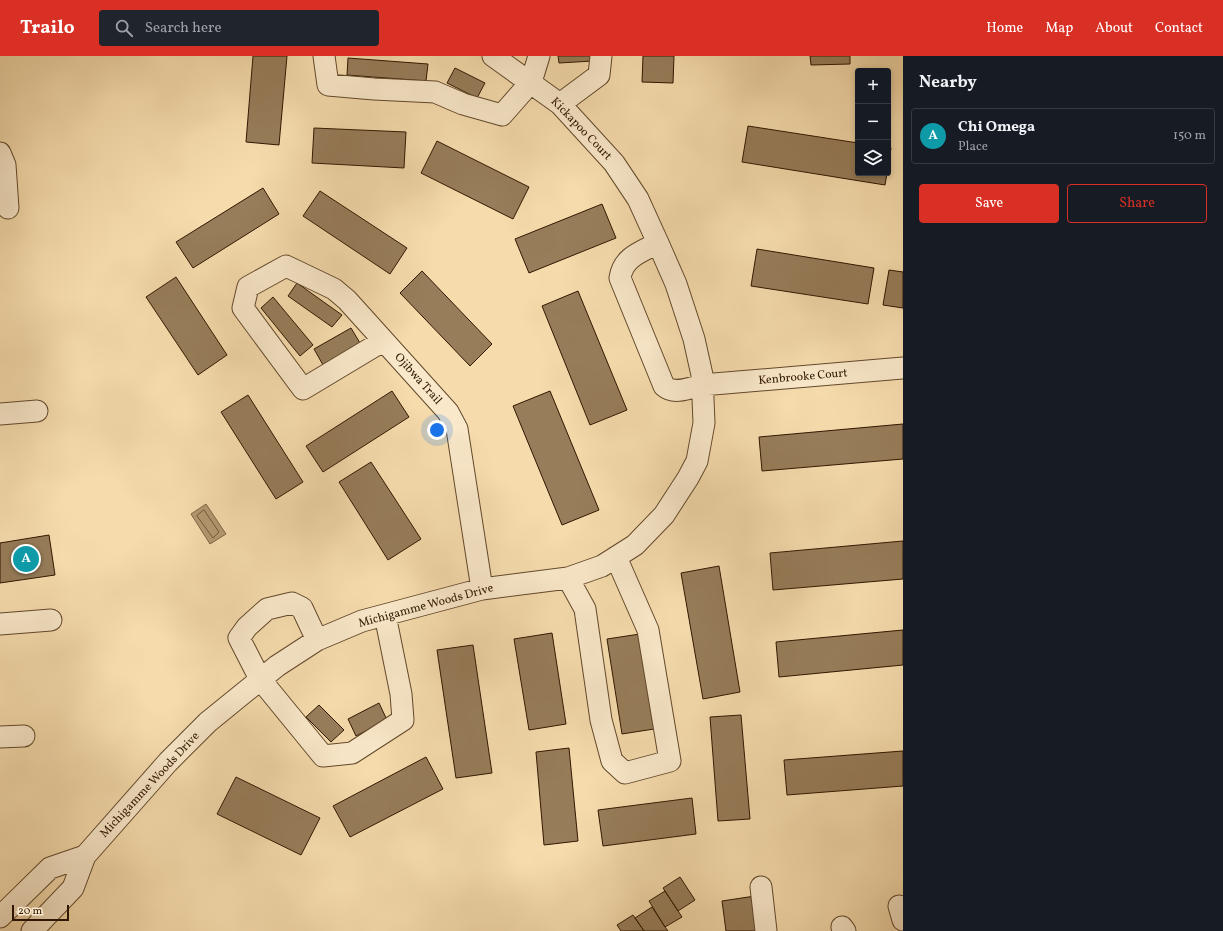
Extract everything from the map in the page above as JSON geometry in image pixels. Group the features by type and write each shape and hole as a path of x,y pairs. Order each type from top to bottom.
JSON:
{"street":[{"path":"324,56 328,85 435,92 463,104 502,116 531,82 538,56"},
{"name":"Kickapoo Court","path":"493,56 560,104 614,163 638,199"},
{"path":"560,104 599,75 601,56"},
{"path":"0,153 6,165 8,208"},
{"name":"Michigamme Woods Drive","path":"32,931 72,888 85,856 168,762 208,722 260,679 317,640 362,621 482,589 568,578 602,566 635,545 664,515 697,461 704,422 702,385 694,339 676,284 638,199"},
{"name":"Kenbrooke Court","path":"658,243 632,256 621,269 620,278 664,386 667,389 673,390 702,385 903,368"},
{"name":"Ojibwa Trail","path":"383,340 302,389 243,308 248,287 286,266 334,289 347,300 448,412 457,429 482,589"},
{"path":"0,414 38,411"},
{"path":"568,578 585,609 601,720 612,761 625,773 670,761 648,630 616,557"},
{"path":"317,640 302,608 292,603 267,609 247,627 239,638 260,679 323,756 352,754 403,720 401,694 385,615"},
{"path":"0,624 51,620"},
{"path":"0,737 24,736"},
{"name":"Michigamme Woods Drive","path":"0,917 50,868 85,856"},
{"path":"761,887 766,931"},
{"path":"0,922 10,931"}],"water":[{"path":"206,504 226,534 210,544 191,514"}],"building":[{"path":"253,56 287,56 279,145 246,142"},
{"path":"558,56 593,56 593,61 559,63"},
{"path":"643,56 674,56 673,83 642,82"},
{"path":"810,56 850,56 850,64 811,65"},
{"path":"348,58 428,64 426,81 347,75"},
{"path":"455,68 485,83 477,98 447,83"},
{"path":"748,126 855,143 855,176 886,176 885,185 742,162"},
{"path":"314,128 406,132 404,168 312,163"},
{"path":"437,141 529,187 513,219 421,173"},
{"path":"263,188 279,214 193,268 176,242"},
{"path":"320,191 407,248 390,274 303,216"},
{"path":"602,204 616,238 529,273 515,239"},
{"path":"757,249 874,268 868,304 751,286"},
{"path":"889,270 903,272 903,308 883,305"},
{"path":"422,271 492,344 470,366 400,293"},
{"path":"176,277 227,355 198,375 146,297"},
{"path":"297,283 342,315 332,327 288,296"},
{"path":"578,291 627,410 590,425 542,306"},
{"path":"273,297 313,345 300,356 261,308"},
{"path":"351,328 360,343 323,365 314,349"},
{"path":"392,391 409,417 323,472 306,446"},
{"path":"550,391 599,510 562,525 513,406"},
{"path":"248,395 303,482 276,499 221,412"},
{"path":"903,424 903,459 762,471 759,437"},
{"path":"371,462 421,539 388,560 339,482"},
{"path":"49,535 55,575 0,583 0,543"},
{"path":"903,541 903,579 773,590 770,553"},
{"path":"719,566 740,692 703,699 681,573"},
{"path":"903,630 903,665 779,677 776,642"},
{"path":"552,633 566,724 529,730 514,639"},
{"path":"640,634 654,729 622,734 607,639"},
{"path":"473,645 492,773 456,778 437,650"},
{"path":"379,703 387,720 356,736 348,719"},
{"path":"319,705 344,730 331,742 306,717"},
{"path":"741,715 750,819 718,821 710,717"},
{"path":"569,748 578,841 544,845 536,752"},
{"path":"903,751 903,786 787,795 784,760"},
{"path":"426,757 443,789 350,837 333,806"},
{"path":"236,777 320,818 301,855 217,814"},
{"path":"692,798 696,834 603,846 598,810"},
{"path":"680,877 695,900 678,911 663,888"},
{"path":"665,891 682,917 665,927 649,901"},
{"path":"755,896 759,931 726,931 722,901"},
{"path":"652,907 668,931 644,931 635,918"},
{"path":"633,915 644,931 621,931 617,925"}],"place":[{"name":"Chi Omega","path":"26,559"}]}
